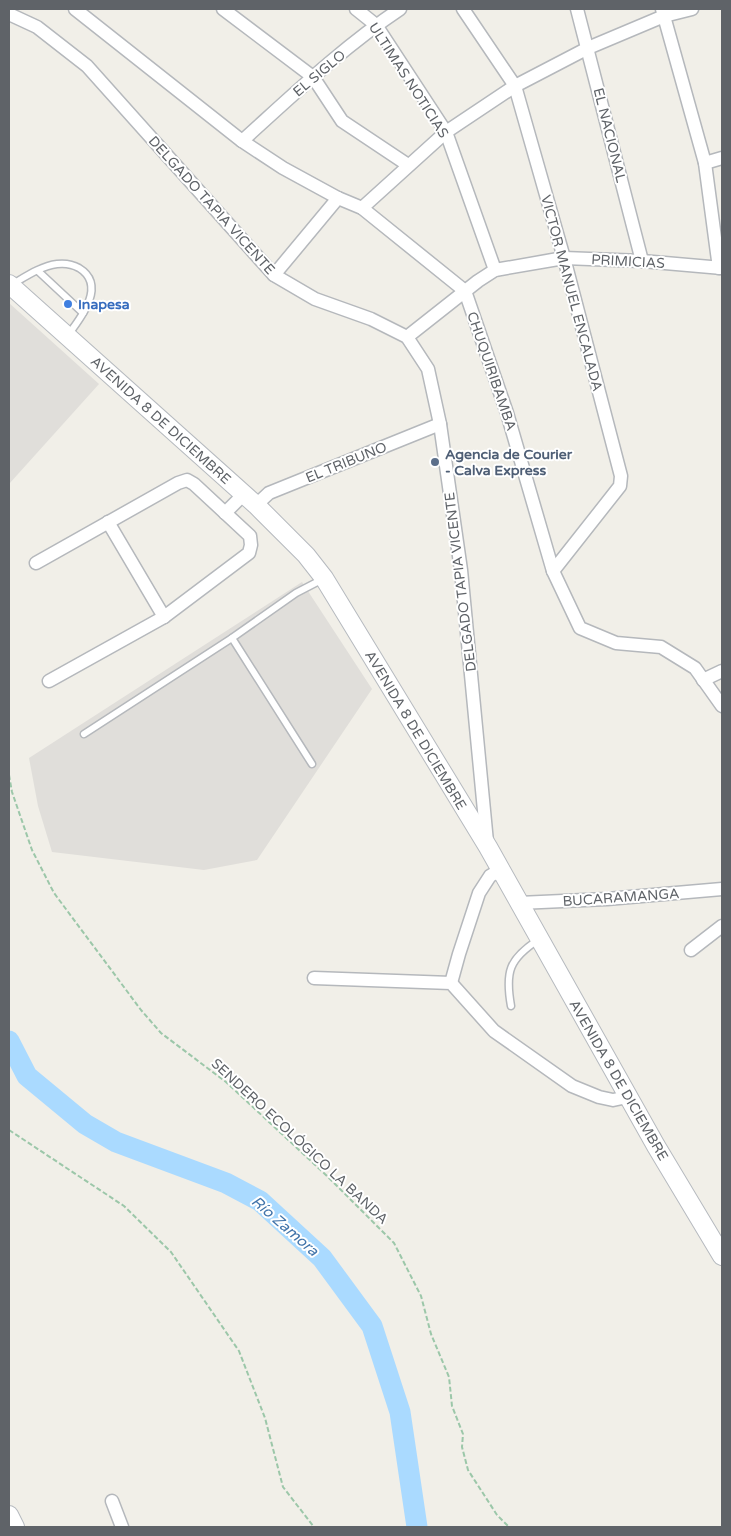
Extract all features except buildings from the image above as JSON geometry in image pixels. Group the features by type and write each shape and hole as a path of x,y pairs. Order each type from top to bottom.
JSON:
{"main road":[{"name":"AVENIDA 8 DE DICIEMBRE","path":"9,285 250,500 306,555 324,578 488,848 627,1097 722,1256"},
{"path":"9,1515 15,1527"}],"street":[{"path":"75,9 242,141 283,168 338,198 362,208 465,291"},
{"path":"223,9 313,77 342,121 408,165"},
{"name":"ULTIMAS NOTICIAS","path":"356,9 376,25 446,132 494,270"},
{"name":"EL SIGLO","path":"242,141 313,77 376,25 400,9"},
{"name":"VICTOR MANUEL ENCALADA","path":"463,9 514,86 564,258 621,476 620,486 553,571"},
{"name":"EL NACIONAL","path":"577,9 642,261"},
{"path":"362,208 446,132 514,86 588,48 663,13 692,9"},
{"path":"663,13 705,163 721,268"},
{"name":"DELGADO TAPIA VICENTE","path":"9,14 37,27 87,66 274,275 315,299 371,319 407,337 428,369 440,424 461,570 488,848"},
{"path":"705,163 722,158"},
{"path":"274,275 338,198"},
{"name":"PRIMICIAS","path":"407,337 494,270 564,258 642,261 721,268"},
{"name":"CHUQUIRIBAMBA","path":"465,291 507,413 553,571 580,628 616,643 661,647 695,668 722,706"},
{"name":"EL TRIBUNO","path":"225,513 250,500 440,424"},
{"path":"36,563 178,483 187,480 194,484 250,536 251,545 249,553 164,617 49,681"},
{"path":"108,522 164,617"},
{"path":"704,680 722,671"},
{"path":"451,983 458,954 479,893 490,876 500,870"},
{"name":"BUCARAMANGA","path":"519,903 607,899 722,890"},
{"path":"691,950 722,926"},
{"path":"314,978 451,983 494,1031 572,1086 599,1097 613,1100 627,1097"},
{"path":"112,1501 122,1527"}],"lane":[{"path":"9,285 56,264 72,264 84,271 91,282 90,298 84,313 67,336"},
{"path":"38,271 84,313"},
{"path":"84,734 232,638 296,593 324,578"},
{"path":"232,638 312,764"},
{"path":"511,1006 509,976 515,958 540,939"}],"path":[{"path":"9,634 9,686"},
{"name":"SENDERO ECOLÓGICO LA BANDA","path":"9,774 12,792 32,850 54,893 141,1010 161,1033 226,1082 394,1243 421,1296 431,1334 449,1377 452,1406 463,1434 462,1448 468,1470 496,1515 508,1527"},
{"path":"9,1130 124,1206 171,1252 239,1351 265,1418 283,1487 314,1527"}],"shaded area":[{"path":"9,303 99,384 9,484"},
{"path":"302,582 372,689 257,860 204,870 52,852 38,806 29,758"}],"waterway":[{"name":"Río Zamora","path":"9,1041 27,1076 85,1124 116,1142 226,1183 260,1201 322,1258 372,1326 400,1412 417,1527"}],"place":[{"name":"Inapesa","path":"68,304"},
{"name":"Agencia de Courier - Calva Express","path":"435,462"}]}
